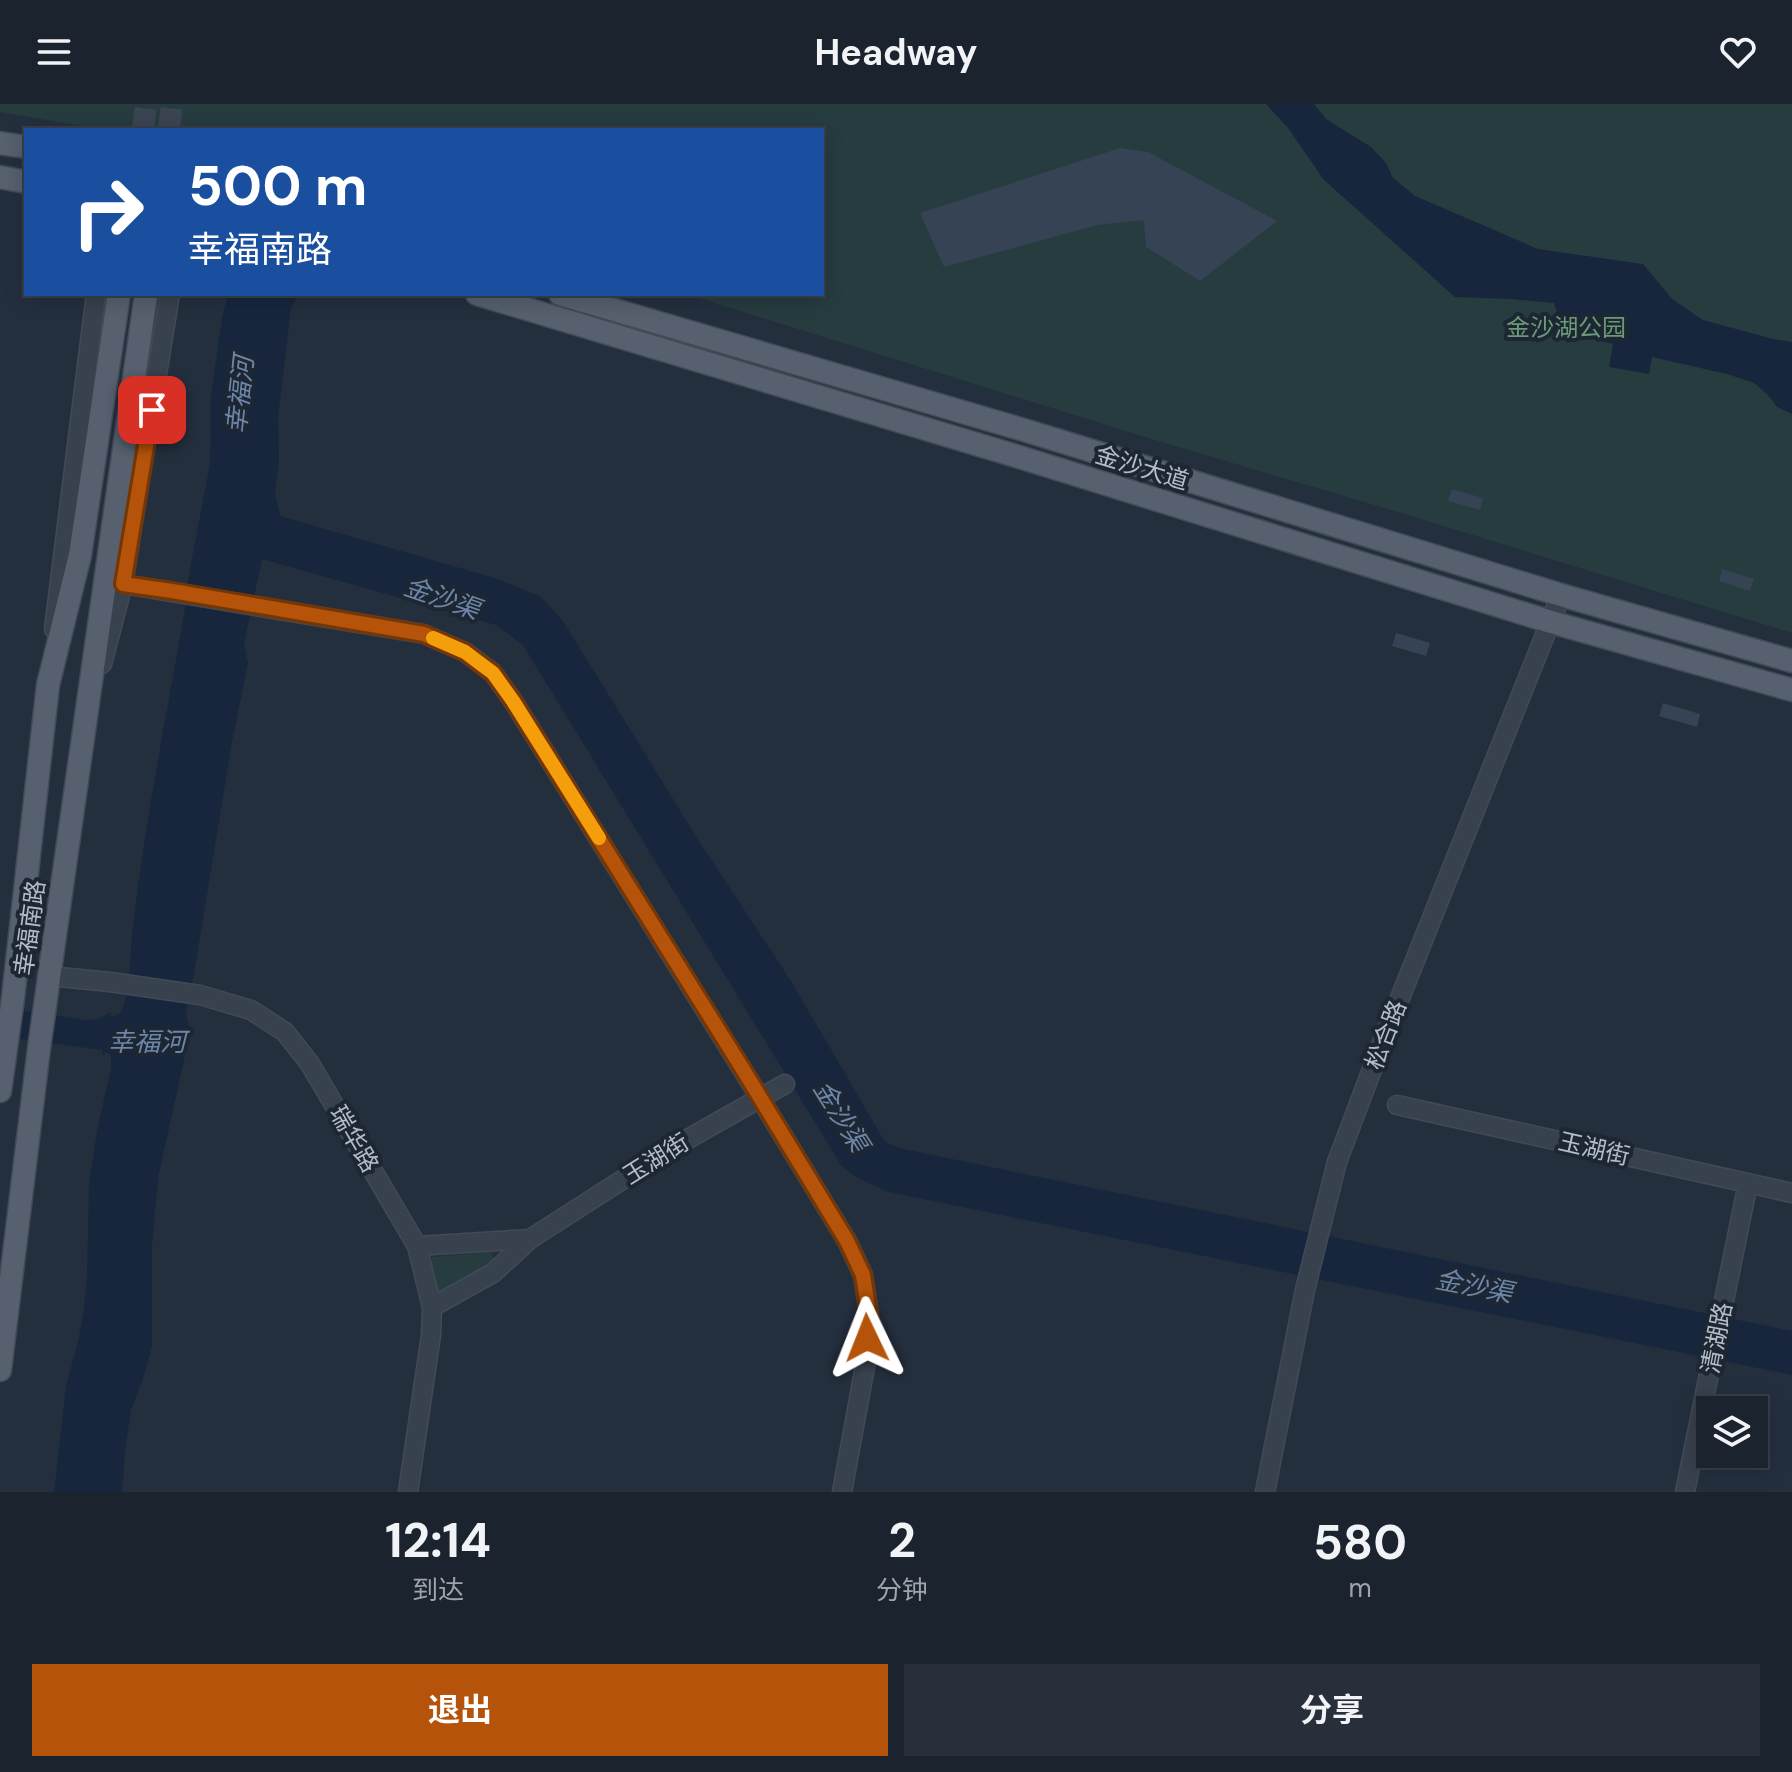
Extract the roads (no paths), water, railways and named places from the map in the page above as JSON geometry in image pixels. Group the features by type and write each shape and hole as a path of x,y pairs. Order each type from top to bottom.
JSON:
{"main road":[{"path":"0,143 24,147"},
{"path":"0,177 24,182"},
{"name":"幸福南路","path":"0,1091 9,983 48,685 80,555 119,296"},
{"name":"幸福南路","path":"0,1370 39,1048 146,296"},
{"name":"金沙大道","path":"484,296 1016,456 1551,622 1792,690"},
{"name":"金沙大道","path":"567,296 1024,430 1561,595 1792,661"}],"street":[{"name":"幸福南路","path":"48,685 96,296"},
{"name":"幸福南路","path":"84,733 123,584 170,296"},
{"path":"123,584 424,634 465,652 493,673 760,1098 847,1241 863,1275 869,1314 866,1361 842,1492"},
{"name":"松合路","path":"1265,1492 1305,1290 1337,1162 1561,595"},
{"name":"瑞华路","path":"49,976 200,995 251,1010 285,1032 310,1064 417,1246 432,1307 431,1335 408,1492"},
{"name":"玉湖街","path":"432,1307 493,1273 530,1239 672,1148 785,1084"},
{"name":"玉湖街","path":"1397,1105 1792,1193"},
{"name":"清湖路","path":"1685,1492 1748,1183"},
{"name":"玉湖街","path":"417,1246 530,1239"}],"water":[{"path":"1266,104 1314,104 1326,119 1371,147 1386,163 1393,178 1415,196 1538,249 1643,264 1672,299 1703,320 1792,342 1792,414 1777,407 1754,383 1727,374 1652,357 1649,374 1609,367 1613,344 1563,332 1554,303 1455,297 1324,180 1288,128"},
{"path":"228,296 298,296 291,308 278,417 279,459 275,493 280,516 498,579 541,597 563,621 699,841 791,981 885,1142 903,1149 1792,1331 1792,1375 888,1192 856,1177 841,1165 523,645 496,625 262,559 244,644 248,663 186,1013 190,1033 158,1178 152,1246 152,1346 131,1410 122,1492 54,1492 66,1386 84,1310 89,1184 111,1056 105,1051 104,1060 102,1050 0,1036 0,1007 85,1020 98,1019 111,1012 111,1017 116,1015 124,1004 150,809 210,463 211,396"}],"tunnel":[{"path":"143,128 146,104"},
{"path":"169,128 172,104"}],"park label":[{"name":"金沙湖公园","path":"1566,328"}],"water label":[{"name":"幸福河","path":"240,395"},
{"name":"金沙渠","path":"442,598"},
{"name":"幸福河","path":"147,1042"},
{"name":"金沙渠","path":"841,1116"},
{"name":"金沙渠","path":"1474,1286"}]}
